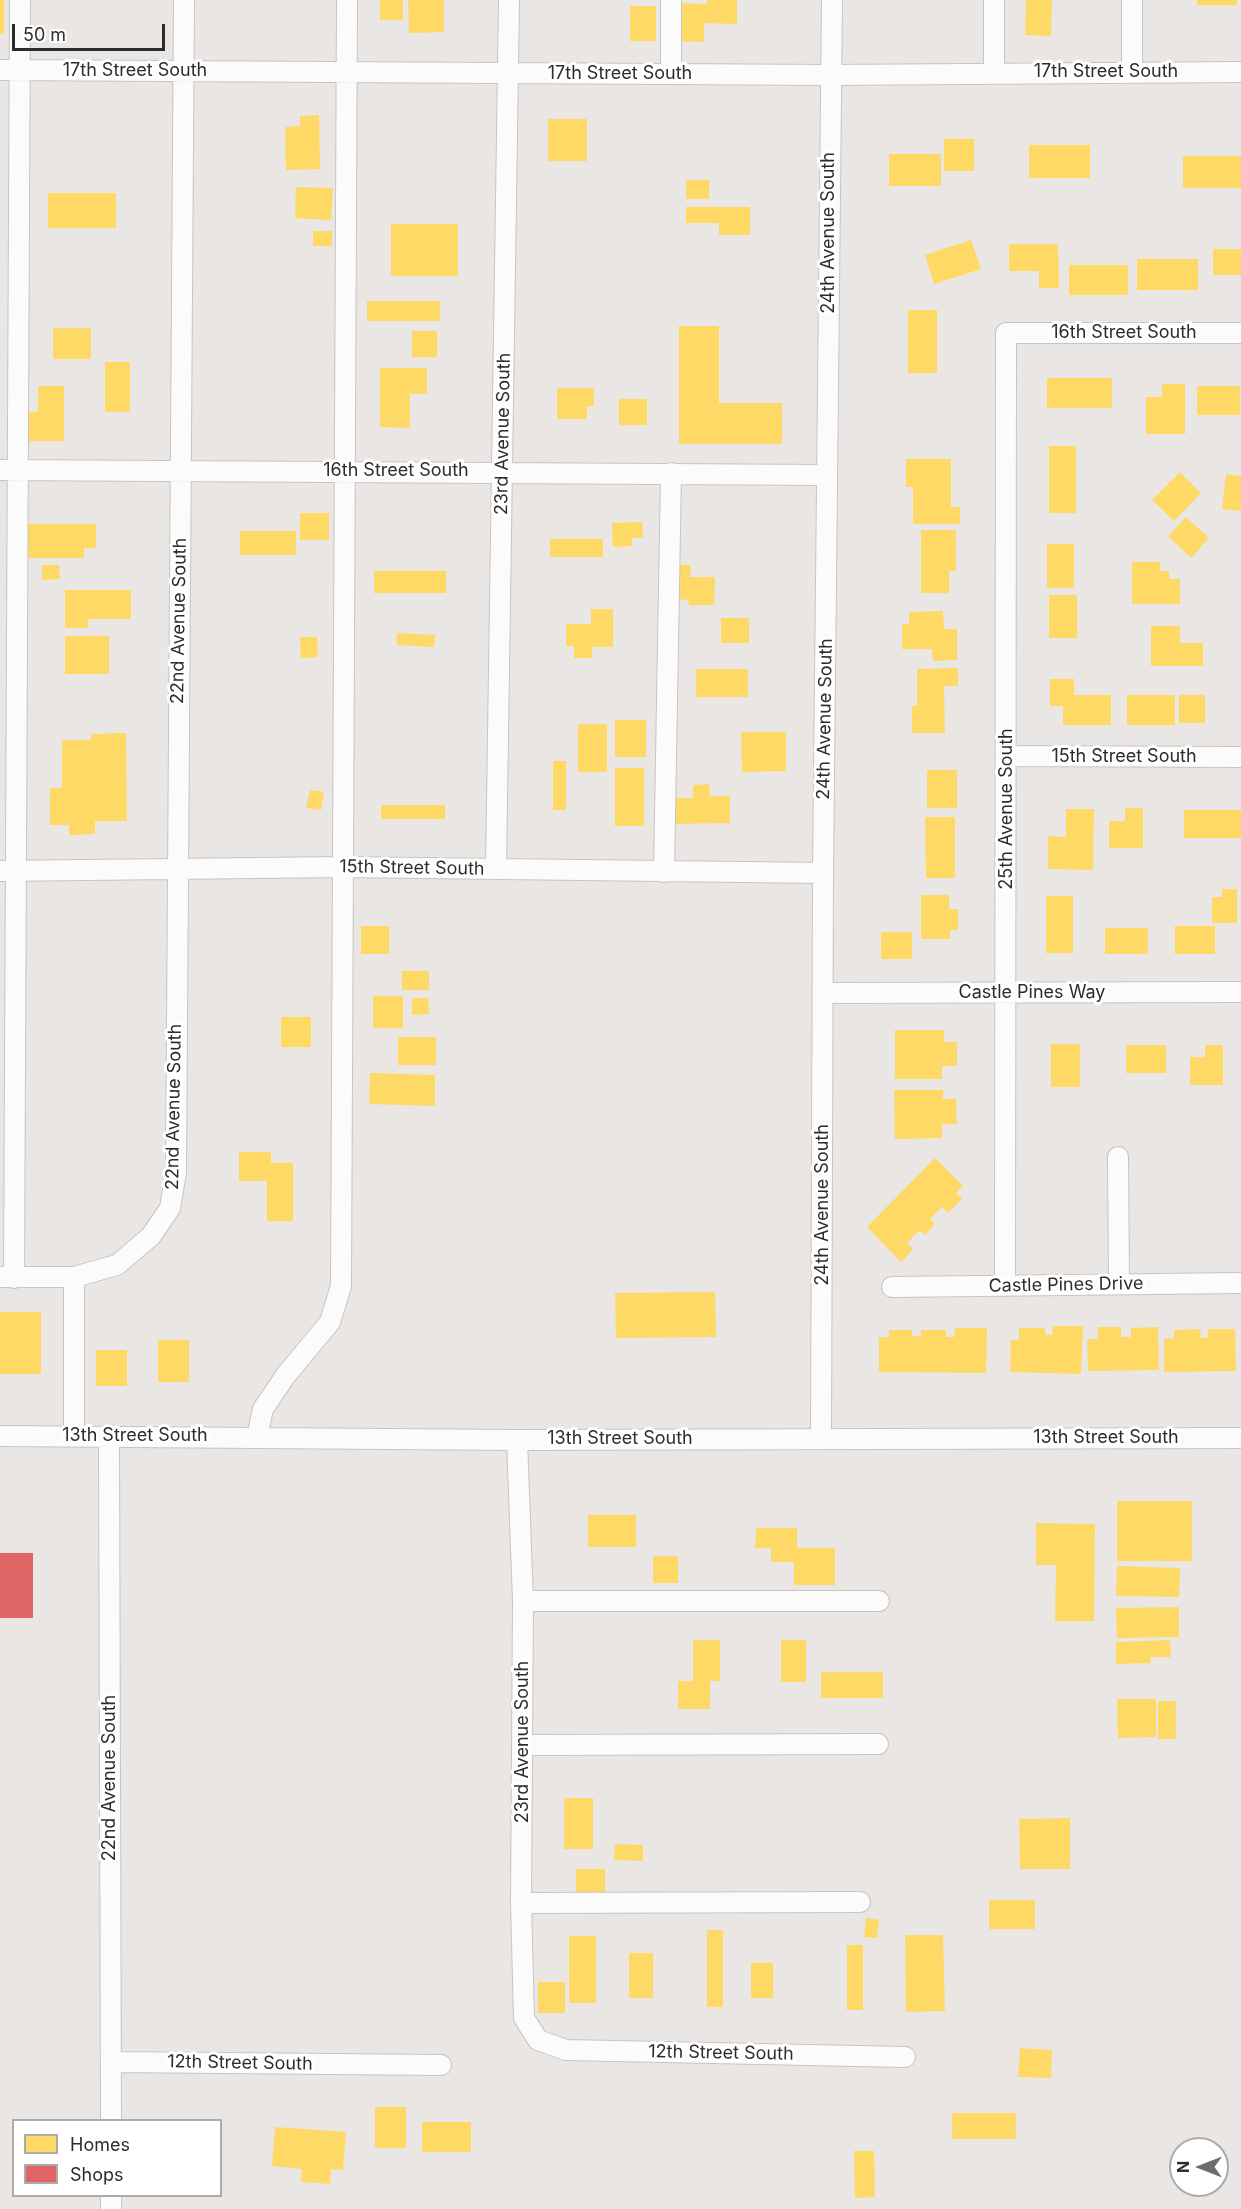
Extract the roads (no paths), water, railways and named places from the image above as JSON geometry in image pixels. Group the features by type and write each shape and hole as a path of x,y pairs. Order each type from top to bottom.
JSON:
{"street":[{"path":"7,1277 10,70 20,0"},
{"name":"22nd Avenue South","path":"7,1277 74,1277 117,1265 151,1236 170,1208 176,1172 176,869 184,0"},
{"path":"257,1437 264,1409 286,1375 330,1322 341,1286 341,867 347,0"},
{"name":"23rd Avenue South","path":"496,868 509,0"},
{"path":"671,0 671,74"},
{"name":"24th Avenue South","path":"821,1438 823,873 832,0"},
{"path":"994,0 994,72"},
{"path":"1132,0 1132,72"},
{"name":"17th Street South","path":"10,70 831,75 994,72 1241,72"},
{"name":"16th Street South","path":"1006,333 1241,333"},
{"name":"25th Avenue South","path":"1005,1286 1006,333"},
{"name":"16th Street South","path":"10,470 827,475"},
{"path":"664,872 671,473"},
{"name":"15th Street South","path":"1007,756 1241,757"},
{"name":"15th Street South","path":"7,871 341,867 823,873"},
{"name":"Castle Pines Way","path":"824,993 1241,992"},
{"path":"1118,1157 1119,1284"},
{"path":"74,1277 74,1436"},
{"name":"Castle Pines Drive","path":"892,1287 1241,1283"},
{"name":"22nd Avenue South","path":"109,1435 111,2119"},
{"name":"13th Street South","path":"0,1436 109,1435 517,1440 1241,1438"},
{"name":"23rd Avenue South","path":"517,1440 523,1601 521,1903 524,2018 538,2040"},
{"path":"523,1601 879,1601"},
{"path":"523,1745 878,1744"},
{"path":"521,1903 860,1902"},
{"name":"12th Street South","path":"538,2040 566,2049 905,2057"},
{"name":"12th Street South","path":"111,2062 441,2065"}]}
